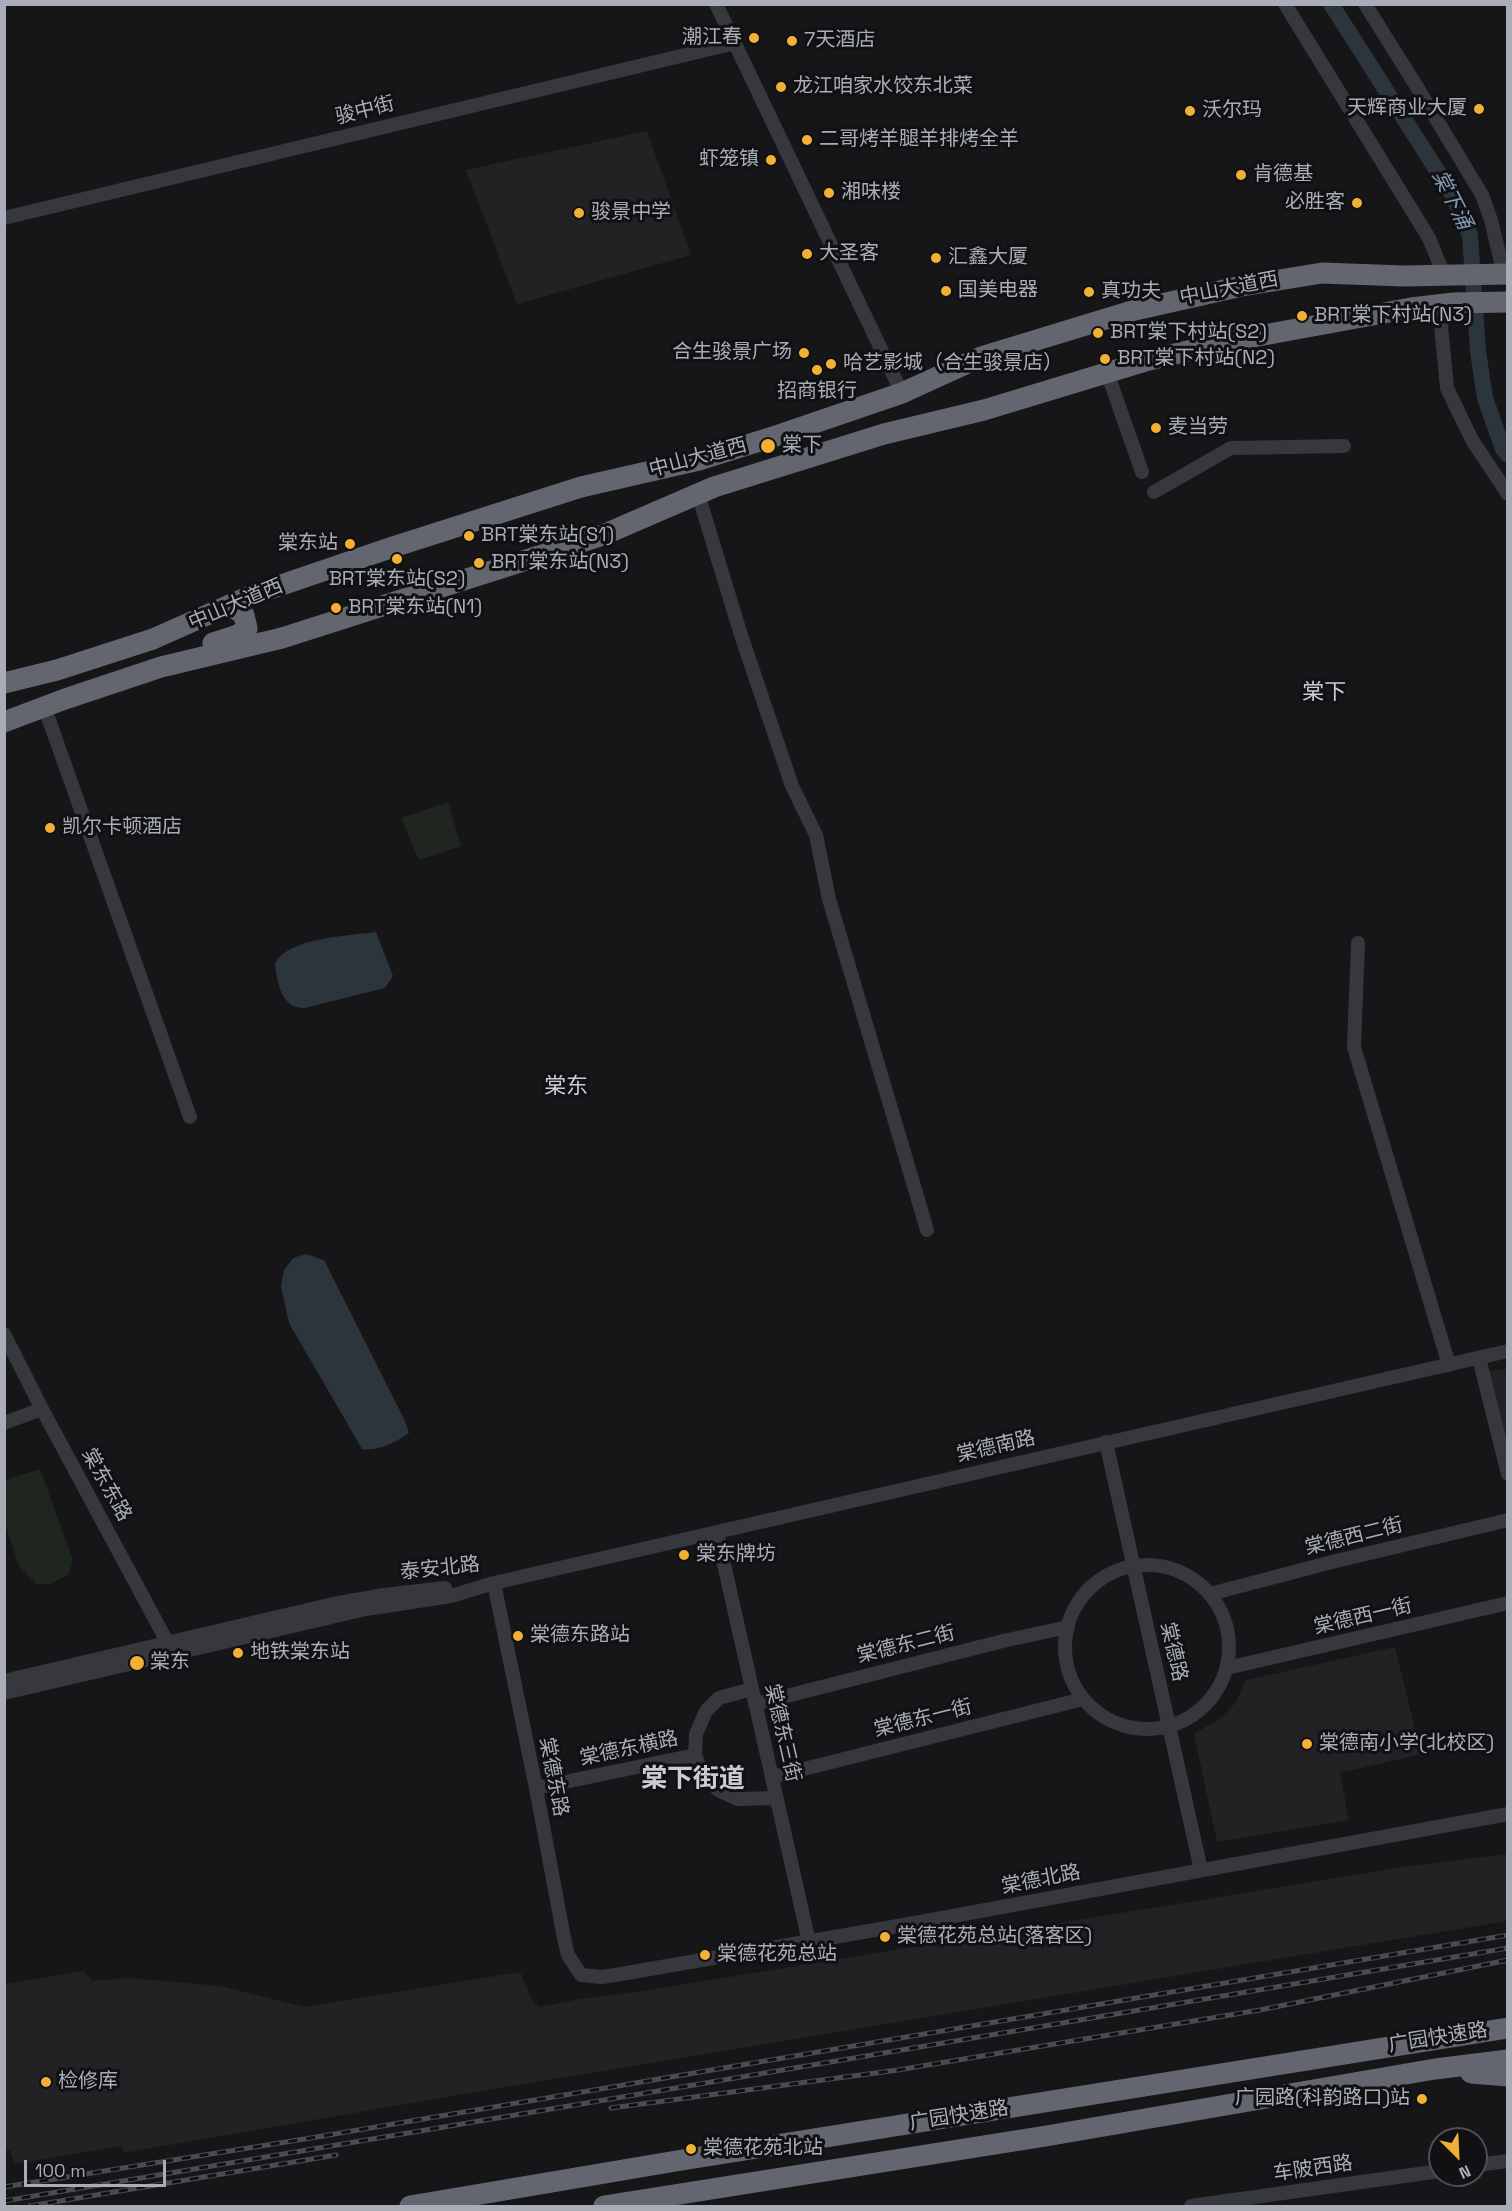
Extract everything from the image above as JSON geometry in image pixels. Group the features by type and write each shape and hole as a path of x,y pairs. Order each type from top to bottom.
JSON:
{"highway":[{"name":"中山大道西","path":"4,683 57,670 145,642 278,586 581,487 725,453 902,393 981,357 1097,320 1182,298 1322,273 1404,276 1502,274"},
{"name":"中山大道西","path":"4,722 44,706 161,667 273,640 603,535 698,494 846,445 984,410 1107,372 1231,341 1377,314 1447,304 1501,302"},
{"path":"161,667 197,649 244,632 247,623 244,615 236,609 225,607"},
{"path":"1441,2038 1508,2018"},
{"name":"广园快速路","path":"410,2206 706,2156 1508,2028"},
{"name":"广园快速路","path":"604,2206 1046,2136 1435,2069 1508,2060"},
{"path":"1435,2069 1508,2076"}],"street":[{"path":"716,4 902,393"},
{"path":"1286,4 1429,238 1449,275"},
{"path":"1365,4 1418,87 1482,195 1491,220 1502,274"},
{"name":"骏中街","path":"4,218 735,43"},
{"path":"1447,304 1447,388 1472,440 1508,494"},
{"path":"1107,372 1142,472"},
{"path":"1154,492 1231,448 1344,446"},
{"path":"698,494 741,635 792,786 816,835 830,899 927,1230"},
{"path":"44,706 190,1117"},
{"path":"1358,943 1354,1047 1449,1365"},
{"name":"棠东东路","path":"4,1334 171,1648"},
{"name":"棠德南路","path":"494,1583 1508,1351"},
{"path":"1479,1358 1508,1474"},
{"path":"4,1423 42,1409"},
{"name":"棠德路","path":"1106,1442 1201,1870"},
{"name":"棠德西二街","path":"1210,1594 1508,1520"},
{"name":"棠德东三街","path":"717,1533 809,1942"},
{"path":"1150,1565 1189,1576 1210,1594 1218,1605 1228,1629 1230,1642 1227,1668 1222,1681 1207,1704 1184,1720 1169,1726 1144,1729 1117,1723 1104,1717 1083,1699 1076,1689 1067,1665 1065,1639 1076,1608 1088,1591 1110,1575 1134,1567 1150,1565"},
{"name":"泰安北路","path":"4,1681 366,1609 465,1593 494,1583"},
{"name":"棠德东路","path":"494,1583 564,1938 568,1955 581,1975"},
{"name":"棠德西一街","path":"1227,1668 1508,1603"},
{"name":"棠德东二街","path":"755,1704 1003,1641 1068,1627"},
{"name":"泰安北路","path":"4,1693 171,1648"},
{"path":"752,1689 719,1698 706,1711 696,1734 695,1755 701,1770 718,1790 737,1799 776,1798"},
{"name":"棠德东一街","path":"772,1777 1083,1699"},
{"name":"棠德东横路","path":"536,1788 695,1755"},
{"name":"棠德北路","path":"581,1975 602,1977 631,1973 1508,1814"},
{"path":"1488,2164 1508,2161"},
{"name":"车陂西路","path":"1191,2206 1428,2173"}],"shaded area":[{"name":"骏景中学","path":"647,131 691,255 517,304 466,170"},
{"path":"448,802 461,846 419,860 401,818"},
{"path":"376,932 393,976 385,988 305,1008 290,1004 285,999 279,986 275,963 283,954 293,948 321,939"},
{"path":"306,1254 324,1260 405,1421 409,1433 392,1443 375,1449 362,1449 289,1323 281,1286 284,1270 293,1258"},
{"path":"1507,1368 1507,1446 1489,1372"},
{"path":"40,1469 73,1560 69,1574 51,1584 37,1584 19,1566 5,1524 5,1480"},
{"name":"棠德南小学(北校区)","path":"1395,1647 1421,1754 1340,1773 1349,1820 1217,1842 1194,1734 1221,1718 1236,1702 1246,1680"},
{"path":"1507,1854 1507,1921 470,2093 123,2153 122,2146 14,2164 10,2150 5,2151 5,1984 83,1971 93,1981 128,1978 221,1986 304,2007 520,1972 533,2002 540,2007 1409,1866"}],"waterway":[{"name":"棠下涌","path":"1331,4 1452,194 1470,235 1478,351 1485,398 1503,449 1508,455"}],"railway":[{"path":"4,2187 311,2138 1508,1935"},
{"path":"4,2201 1508,1948"},
{"path":"611,2108 898,2070 1260,2010 1508,1960"},
{"path":"30,2206 336,2155"}],"place":[{"name":"潮江春","path":"754,38"},
{"name":"7天酒店","path":"792,41"},
{"name":"龙江咱家水饺东北菜","path":"781,87"},
{"name":"天辉商业大厦","path":"1479,109"},
{"name":"沃尔玛","path":"1190,111"},
{"name":"二哥烤羊腿羊排烤全羊","path":"807,140"},
{"name":"虾笼镇","path":"771,160"},
{"name":"肯德基","path":"1241,175"},
{"name":"湘味楼","path":"829,193"},
{"name":"必胜客","path":"1357,203"},
{"name":"骏景中学","path":"579,213"},
{"name":"大圣客","path":"807,254"},
{"name":"汇鑫大厦","path":"936,258"},
{"name":"国美电器","path":"946,291"},
{"name":"真功夫","path":"1089,292"},
{"name":"BRT棠下村站(N3)","path":"1302,316"},
{"name":"BRT棠下村站(S2)","path":"1098,333"},
{"name":"合生骏景广场","path":"804,353"},
{"name":"BRT棠下村站(N2)","path":"1105,359"},
{"name":"哈艺影城（合生骏景店）","path":"831,364"},
{"name":"招商银行","path":"817,370"},
{"name":"麦当劳","path":"1156,428"},
{"name":"棠下","path":"768,446"},
{"name":"BRT棠东站(S1)","path":"469,536"},
{"name":"棠东站","path":"350,544"},
{"name":"BRT棠东站(S2)","path":"397,559"},
{"name":"BRT棠东站(N3)","path":"479,563"},
{"name":"BRT棠东站(N1)","path":"336,608"},
{"name":"凯尔卡顿酒店","path":"50,828"},
{"name":"棠东牌坊","path":"684,1555"},
{"name":"棠德东路站","path":"518,1636"},
{"name":"地铁棠东站","path":"238,1653"},
{"name":"棠东","path":"137,1663"},
{"name":"棠德南小学(北校区)","path":"1307,1744"},
{"name":"棠德花苑总站(落客区)","path":"885,1937"},
{"name":"棠德花苑总站","path":"705,1955"},
{"name":"检修库","path":"46,2082"},
{"name":"广园路(科韵路口)站","path":"1422,2099"},
{"name":"棠德花苑北站","path":"691,2149"}],"district":[{"name":"棠下","path":"1324,693"},
{"name":"棠东","path":"566,1087"},
{"name":"棠下街道","path":"693,1780"}]}
